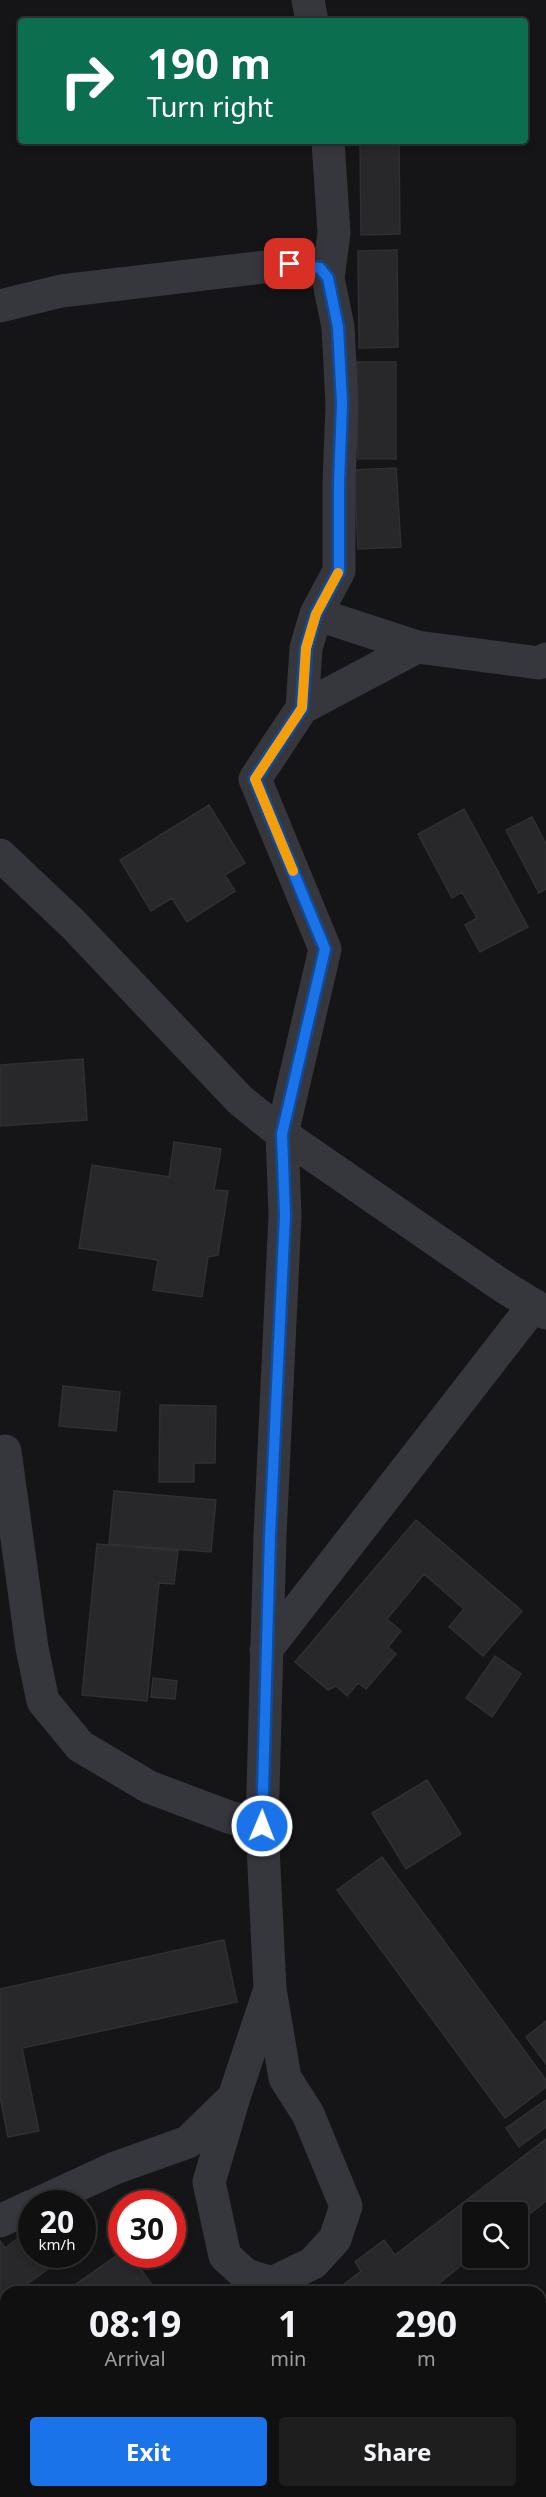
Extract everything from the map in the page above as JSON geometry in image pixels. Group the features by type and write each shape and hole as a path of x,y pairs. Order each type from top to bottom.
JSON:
{"street":[{"path":"308,0 311,18"},
{"path":"302,708 306,648 316,614 339,571 342,404 338,327 328,278 334,233 328,144"},
{"path":"0,306 61,291 290,264 320,268 328,278"},
{"path":"316,614 417,647 538,663 546,659"},
{"path":"270,1989 209,2182 225,2256 246,2275 272,2283 313,2263 335,2240 346,2206 308,2114 285,2078 270,1989 262,1826 266,1650 285,1215 282,1134 325,949 255,779 302,708 417,647"},
{"path":"0,855 74,924 240,1100 282,1134 501,1285 540,1309 266,1650"},
{"path":"5,1451 32,1648 43,1701 80,1746 149,1787 229,1817 262,1826"},
{"path":"68,2190 115,2168 188,2142 234,2097"},
{"path":"0,2221 18,2213"}],"building":[{"path":"360,144 399,144 400,234 361,235"},
{"path":"397,250 398,347 359,348 358,251"},
{"path":"357,362 396,362 396,459 358,459"},
{"path":"396,468 401,547 358,549 354,470"},
{"path":"209,805 245,863 225,875 235,891 187,922 172,898 151,911 120,860"},
{"path":"464,809 528,927 480,952 465,925 477,918 462,892 452,898 418,834"},
{"path":"532,817 546,844 546,889 539,893 506,830"},
{"path":"83,1059 87,1120 0,1126 0,1065"},
{"path":"174,1142 221,1149 214,1190 228,1191 218,1255 208,1257 202,1297 153,1290 158,1260 79,1248 92,1165 169,1177"},
{"path":"63,1386 120,1392 116,1431 59,1426"},
{"path":"160,1405 216,1406 215,1463 194,1463 194,1482 159,1482"},
{"path":"114,1491 216,1500 211,1552 109,1544"},
{"path":"416,1520 522,1611 483,1656 449,1627 464,1609 424,1574 387,1619 401,1631 388,1647 396,1654 366,1689 358,1683 347,1696 336,1686 328,1690 295,1662"},
{"path":"97,1544 178,1551 174,1584 159,1583 147,1701 82,1695"},
{"path":"495,1656 521,1674 492,1717 466,1698"},
{"path":"153,1678 177,1681 175,1699 151,1697"},
{"path":"427,1780 461,1834 406,1869 372,1813"},
{"path":"382,1857 546,2080 546,2087 505,2118 337,1890"},
{"path":"224,1940 237,2002 22,2048 39,2131 8,2137 0,2097 0,1989"},
{"path":"546,2021 546,2064 526,2037"},
{"path":"546,2100 546,2127 519,2147 506,2128"},
{"path":"546,2139 546,2201 528,2215 528,2202 464,2202"},
{"path":"462,2204 462,2265 436,2286 342,2286 361,2271 355,2262 384,2240 395,2255"},
{"path":"18,2238 18,2268 49,2268 24,2286 0,2286 0,2241 5,2248"},
{"path":"108,2262 108,2268 140,2268 153,2286 73,2286"}],"slow traffic":[{"path":"293,871 255,779 302,708 306,648 316,614 338,573"}],"route":[{"path":"262,1826 270,1536 285,1215 282,1134 325,949 255,779 302,708 306,648 316,614 339,571 342,404 338,327 328,278 320,268 290,264"}]}
